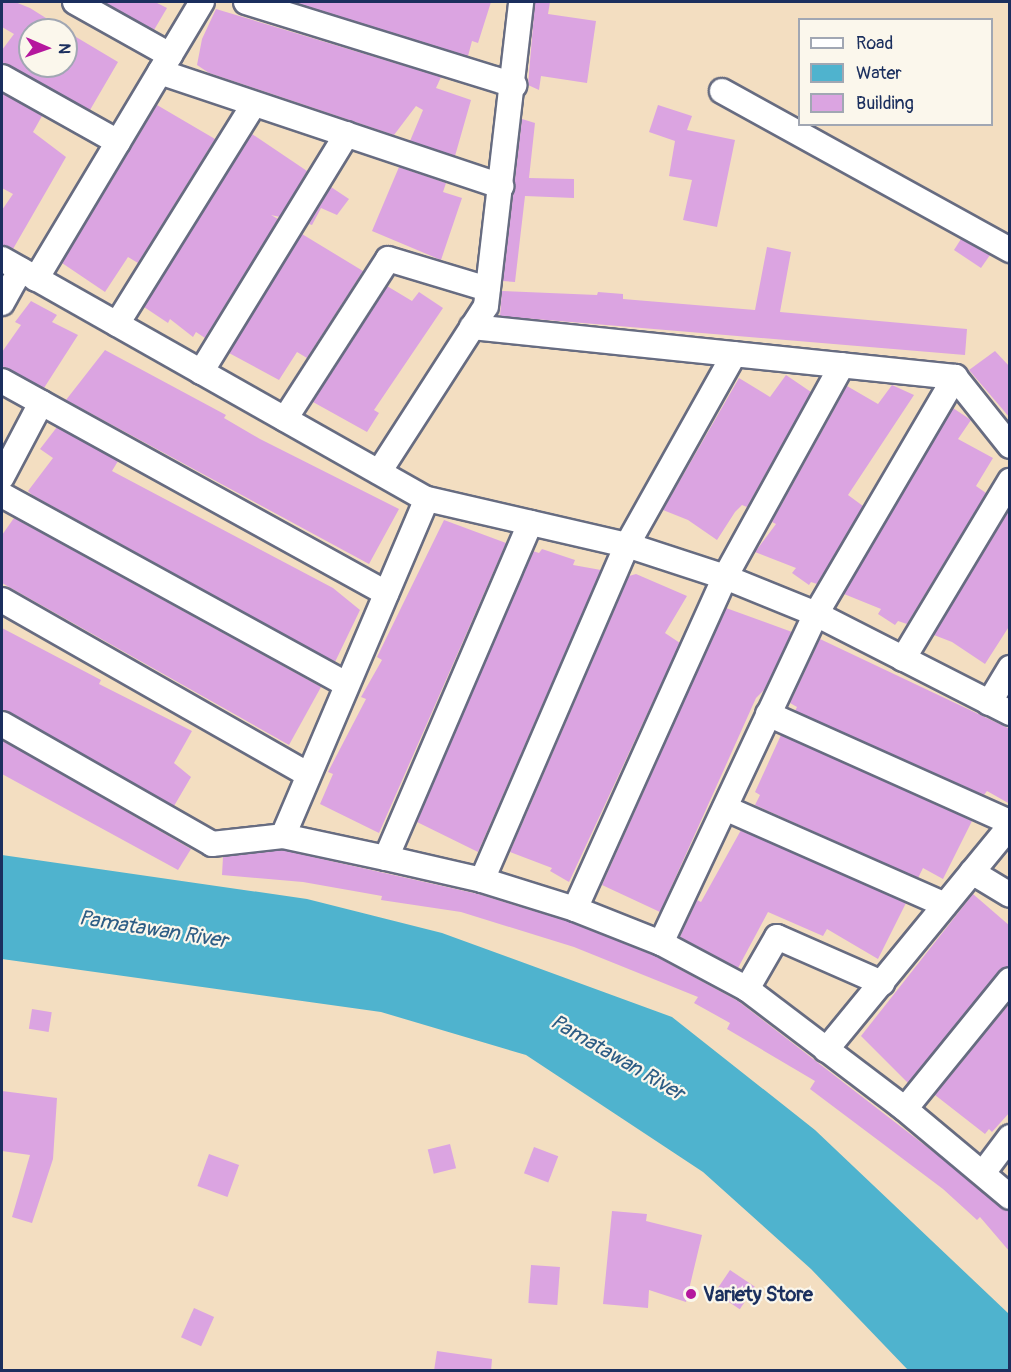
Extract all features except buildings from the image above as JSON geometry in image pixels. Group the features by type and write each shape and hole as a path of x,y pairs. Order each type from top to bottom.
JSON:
{"street":[{"path":"2,303 19,269 118,142 202,2"},
{"path":"246,2 514,85"},
{"path":"379,472 486,306 514,85 521,2"},
{"path":"80,3 165,63 254,104 501,186"},
{"path":"2,77 118,142"},
{"path":"722,91 1010,250"},
{"path":"117,324 254,104"},
{"path":"201,372 347,134"},
{"path":"285,420 388,259 488,290"},
{"path":"19,269 427,499 627,545 725,577 816,614 999,708 1010,668"},
{"path":"472,327 955,377 1010,446"},
{"path":"482,880 627,545 734,354"},
{"path":"575,909 725,577 842,365"},
{"path":"661,944 816,614 955,377"},
{"path":"2,381 386,593"},
{"path":"2,477 41,403"},
{"path":"903,659 1010,481"},
{"path":"2,495 346,684"},
{"path":"283,836 307,774 427,499"},
{"path":"386,858 530,523"},
{"path":"2,600 307,774"},
{"path":"768,714 1010,824 826,1050"},
{"path":"2,724 212,844 283,836 386,858 482,880 575,909 661,944 747,989 905,1109 1010,1197"},
{"path":"725,808 945,905"},
{"path":"972,872 1010,895"},
{"path":"747,989 777,937 882,983"},
{"path":"905,1109 1010,980"},
{"path":"983,1173 1010,1137"}],"water":[{"name":"Pamatawan River","path":"2,855 307,899 442,933 672,1017 815,1130 1009,1314 1009,1370 908,1370 811,1269 703,1172 526,1055 381,1012 2,959"}],"place":[{"name":"Variety Store","path":"691,1294"}]}
